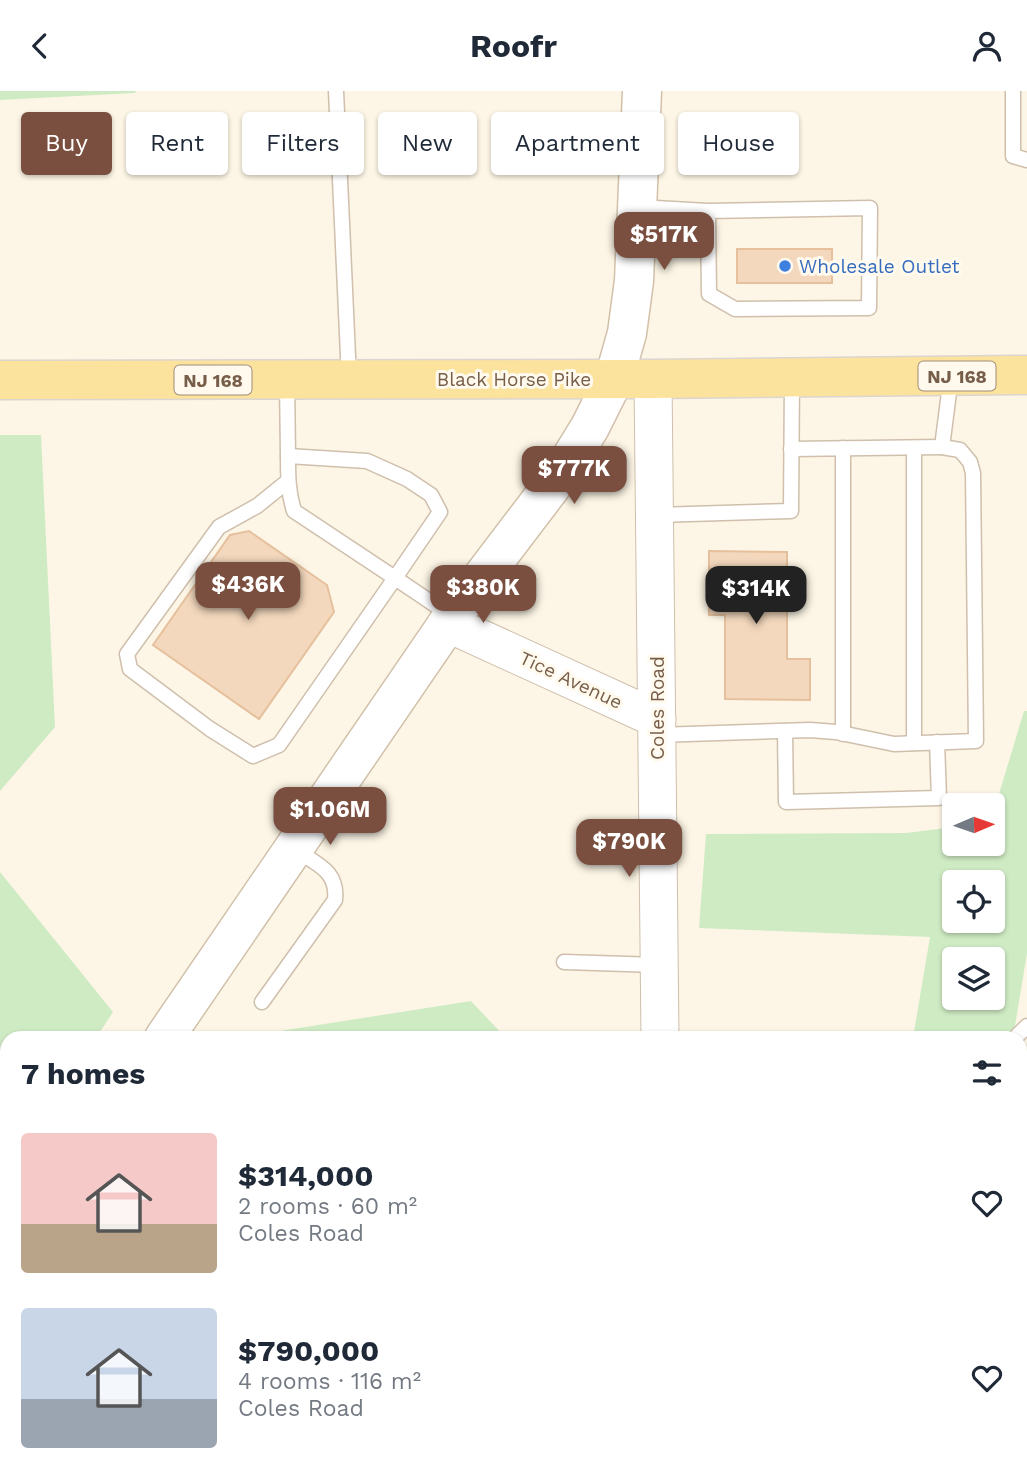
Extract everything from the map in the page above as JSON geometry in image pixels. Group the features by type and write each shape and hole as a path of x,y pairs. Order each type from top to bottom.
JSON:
{"main road":[{"path":"169,1031 450,620 563,471 590,427 614,379 627,333 634,281 642,91"},
{"name":"Black Horse Pike","path":"0,380 653,379 1027,375"}],"street":[{"name":"Coles Road","path":"653,379 660,1031"},
{"name":"Tice Avenue","path":"450,620 657,727"}],"lane":[{"path":"336,91 349,380"},
{"path":"1013,91 1013,156 1027,160"},
{"path":"637,207 708,211 870,208 869,307 734,309 709,294 708,211"},
{"path":"942,447 951,376"},
{"path":"656,515 791,511 792,378"},
{"path":"287,380 288,494 294,511 395,578 450,620"},
{"path":"657,727 810,730 894,744 976,741 973,473 970,462 960,450 942,447 791,449"},
{"path":"843,448 843,734"},
{"path":"914,448 914,743"},
{"path":"288,456 367,461 407,479 431,495 440,512 279,745 253,756 152,688 130,669 127,654 219,527 257,506 288,481"},
{"path":"785,731 786,802 939,798 937,742"},
{"path":"262,1002 335,900 337,888 330,873 293,848"},
{"path":"564,962 659,965"}],"green space":[{"path":"0,91 136,91 0,100"},
{"path":"0,435 41,435 55,727 0,791"},
{"path":"1024,711 1027,711 1027,953 1014,1031 914,1031 930,937 699,928 706,834 906,833 942,828 942,856 1005,856 1005,793 999,793"},
{"path":"0,872 113,1012 101,1031 0,1031"},
{"path":"471,1001 499,1031 280,1031"}],"building":[{"name":"Wholesale Outlet","path":"737,249 832,249 832,283 737,283"},
{"path":"249,531 327,585 334,612 259,719 153,645 230,535"},
{"path":"709,551 787,552 787,659 810,659 810,700 725,699 725,615 709,615"}],"place":[{"name":"Wholesale Outlet","path":"785,266"}]}
